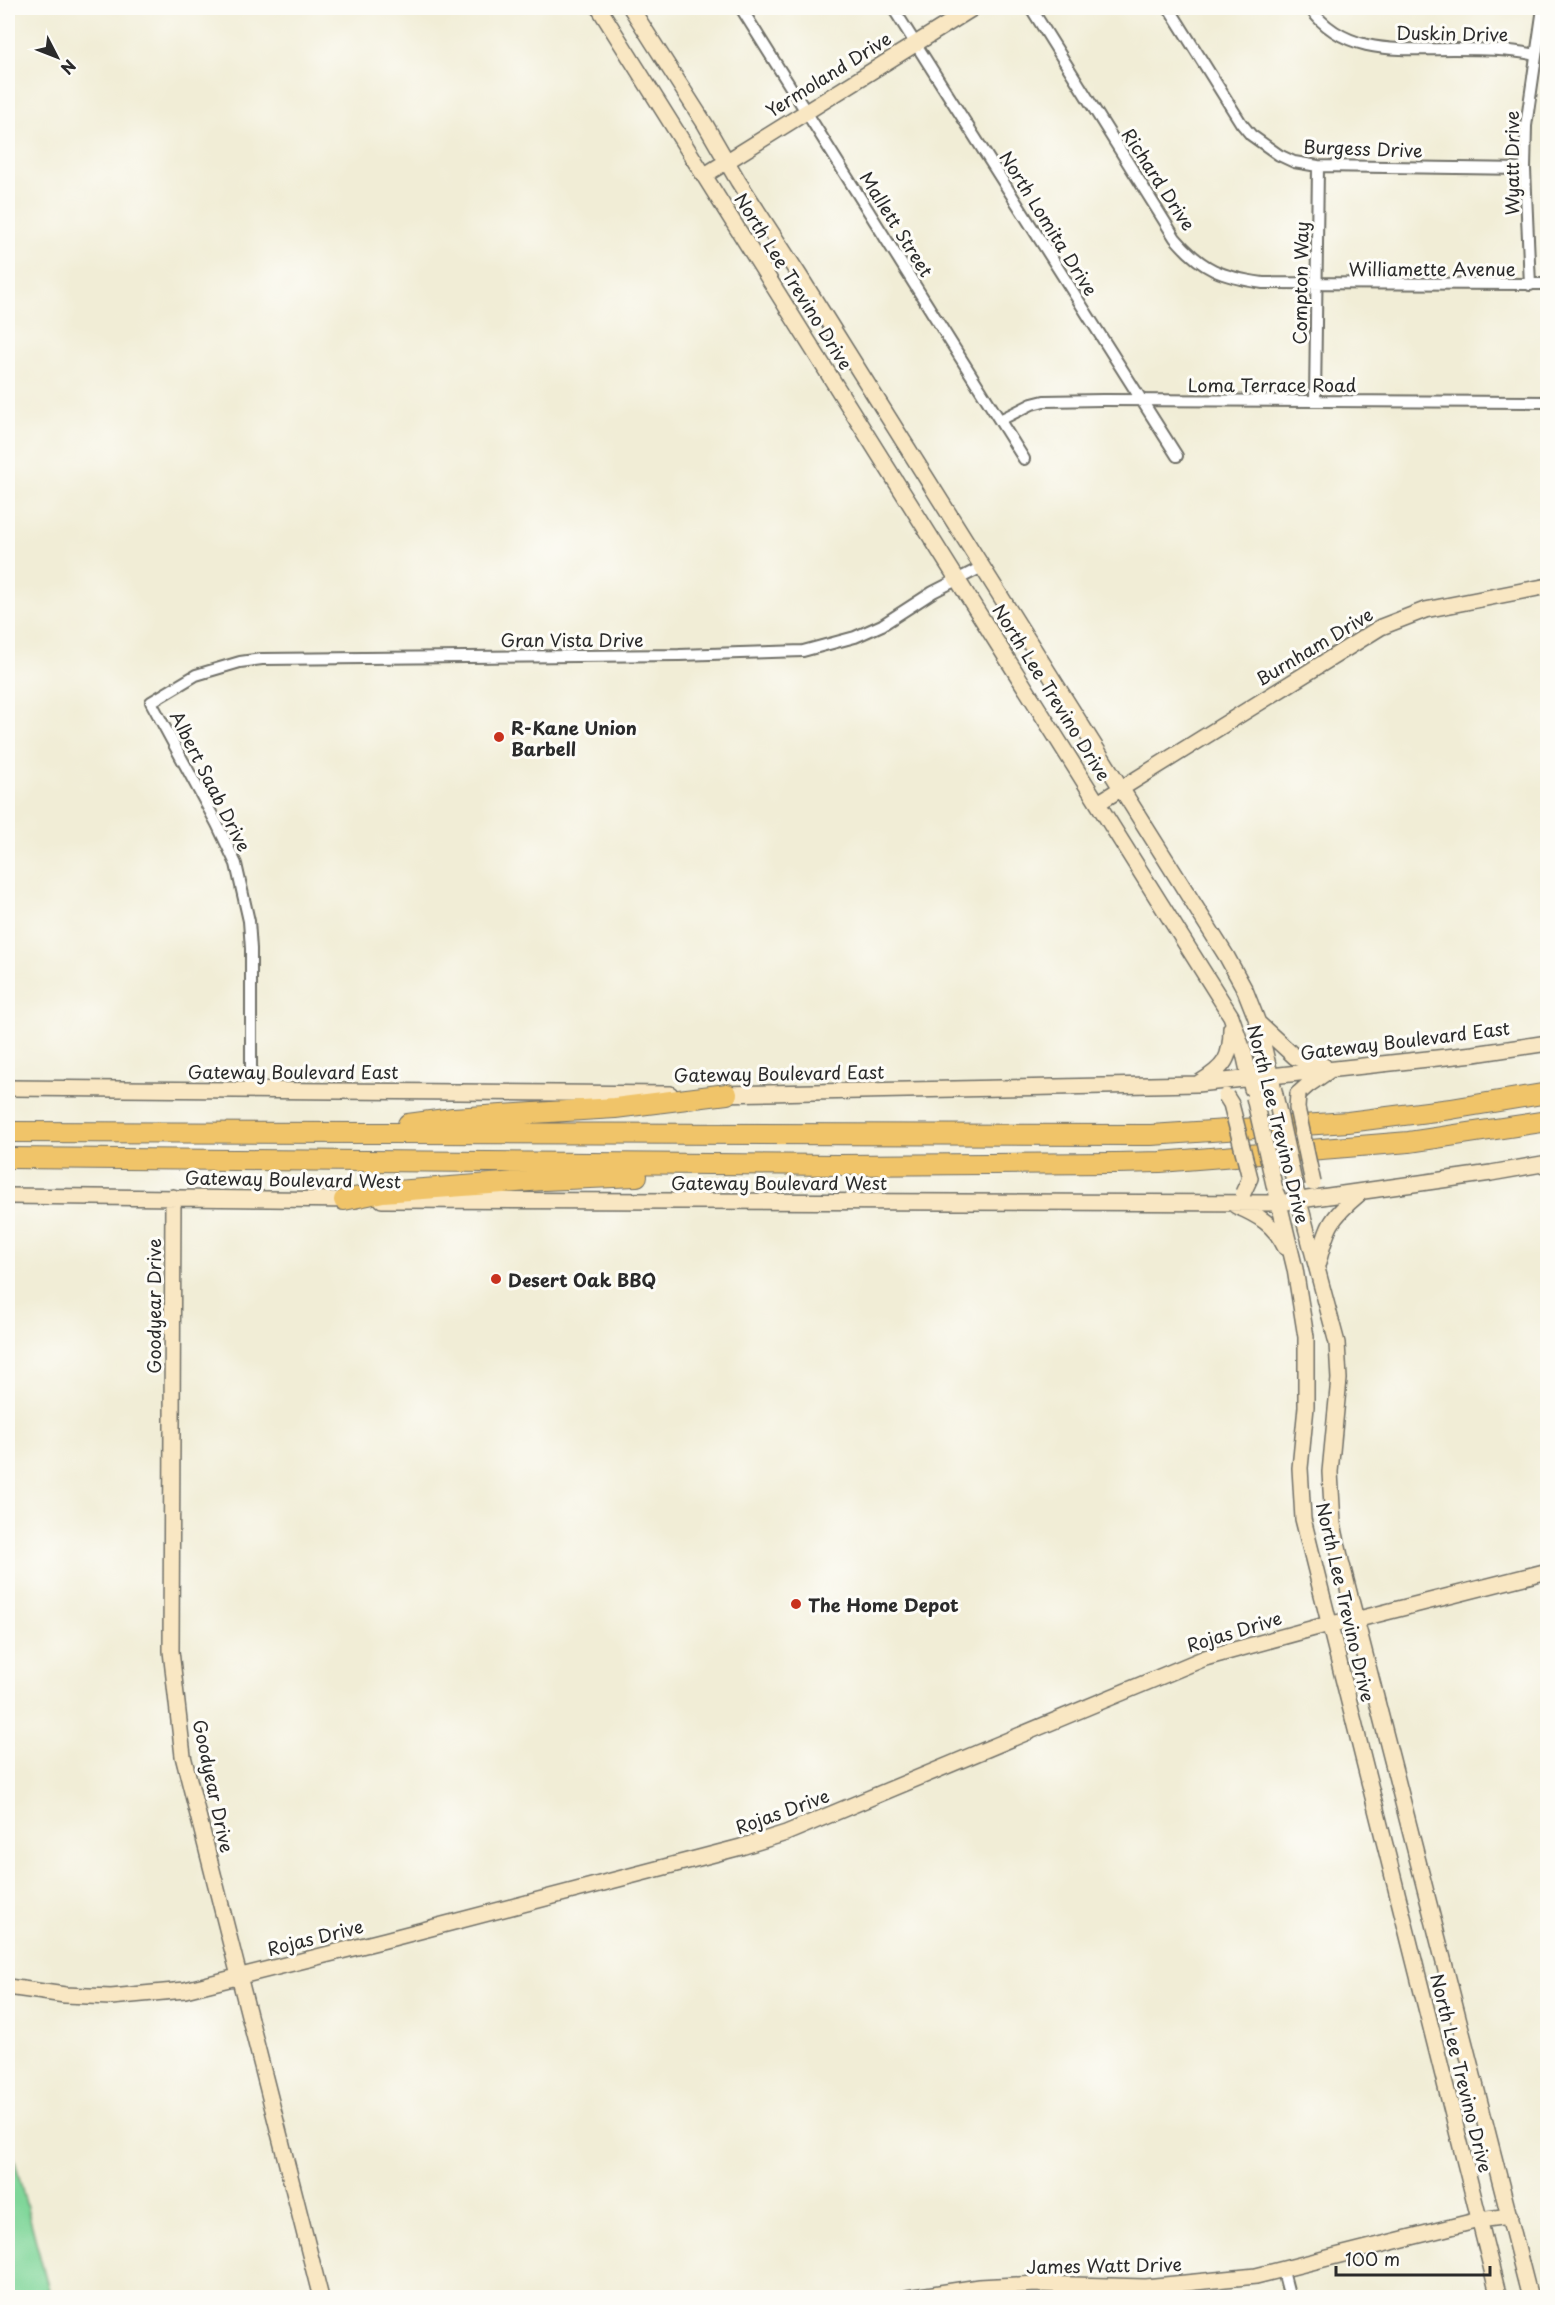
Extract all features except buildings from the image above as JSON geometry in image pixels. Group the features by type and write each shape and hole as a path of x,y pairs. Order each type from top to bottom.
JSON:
{"highway":[{"path":"8,1132 1151,1136 1368,1120 1462,1108 1548,1093"},
{"path":"361,1134 453,1118 615,1108 728,1094"},
{"path":"8,1158 838,1165 1160,1162 1409,1142 1548,1121"},
{"path":"344,1200 383,1192 543,1179 747,1173 838,1165"}],"main road":[{"name":"North Lee Trevino Drive","path":"599,8 1231,1016 1244,1053 1304,1313 1308,1359 1300,1468 1303,1519 1499,2298"},
{"name":"North Lee Trevino Drive","path":"632,8 1227,957 1245,990 1258,1023 1298,1196 1332,1321 1338,1363 1330,1472 1333,1524 1355,1620 1530,2298"},
{"name":"Yermoland Drive","path":"705,175 973,8"},
{"name":"Burnham Drive","path":"1098,803 1381,627 1425,610 1548,586"},
{"path":"1197,1084 1214,1073 1227,1058 1231,1048 1231,1016"},
{"path":"1258,1023 1295,1057 1332,1069"},
{"name":"Gateway Boulevard East","path":"8,1088 728,1094 1197,1084 1474,1054 1548,1043"},
{"path":"1332,1069 1298,1094 1298,1108 1313,1183 1321,1191 1337,1197"},
{"path":"1197,1084 1226,1096 1231,1104 1250,1178 1243,1192 1230,1204 1258,1215 1276,1231 1295,1269"},
{"name":"Gateway Boulevard West","path":"8,1196 344,1200 1230,1204 1277,1196 1337,1197 1548,1163"},
{"path":"1317,1266 1329,1223 1360,1193"},
{"name":"Goodyear Drive","path":"173,1197 171,1651 183,1756 321,2298"},
{"name":"Rojas Drive","path":"8,1987 65,1995 111,1998 184,1989 757,1842 786,1833 1205,1658 1329,1624 1355,1620 1548,1571"},
{"name":"James Watt Drive","path":"907,2298 979,2288 1037,2284 1117,2292 1145,2287 1208,2282 1283,2271 1479,2220 1510,2216"}],"street":[{"name":"Mallett Street","path":"741,8 1024,459"},
{"name":"North Lomita Drive","path":"893,8 1177,456"},
{"name":"Richard Drive","path":"1031,8 1162,219 1184,248 1212,270 1230,278 1263,283 1316,284"},
{"name":"Burgess Drive","path":"1169,8 1251,135 1279,155 1294,162 1318,166 1526,169"},
{"name":"Duskin Drive","path":"1310,8 1330,29 1362,45 1406,50 1512,50 1536,55"},
{"name":"Wyatt Drive","path":"1530,285 1526,169 1527,108 1543,8"},
{"name":"Compton Way","path":"1315,401 1318,166"},
{"name":"Williamette Avenue","path":"1316,284 1548,284"},
{"name":"Loma Terrace Road","path":"1000,420 1032,404 1044,401 1548,402"},
{"name":"Gran Vista Drive","path":"151,702 196,675 240,662 262,659 679,655 783,653 816,649 855,637 882,625 982,567"},
{"name":"Albert Saab Drive","path":"151,702 236,864 249,921 251,949 251,1090"},
{"path":"1283,2271 1290,2298"}],"green space":[{"path":"8,2135 45,2276 51,2297 8,2297"}],"place":[{"name":"R-Kane Union Barbell","path":"499,737"},
{"name":"Desert Oak BBQ","path":"496,1279"},
{"name":"The Home Depot","path":"796,1604"}]}
